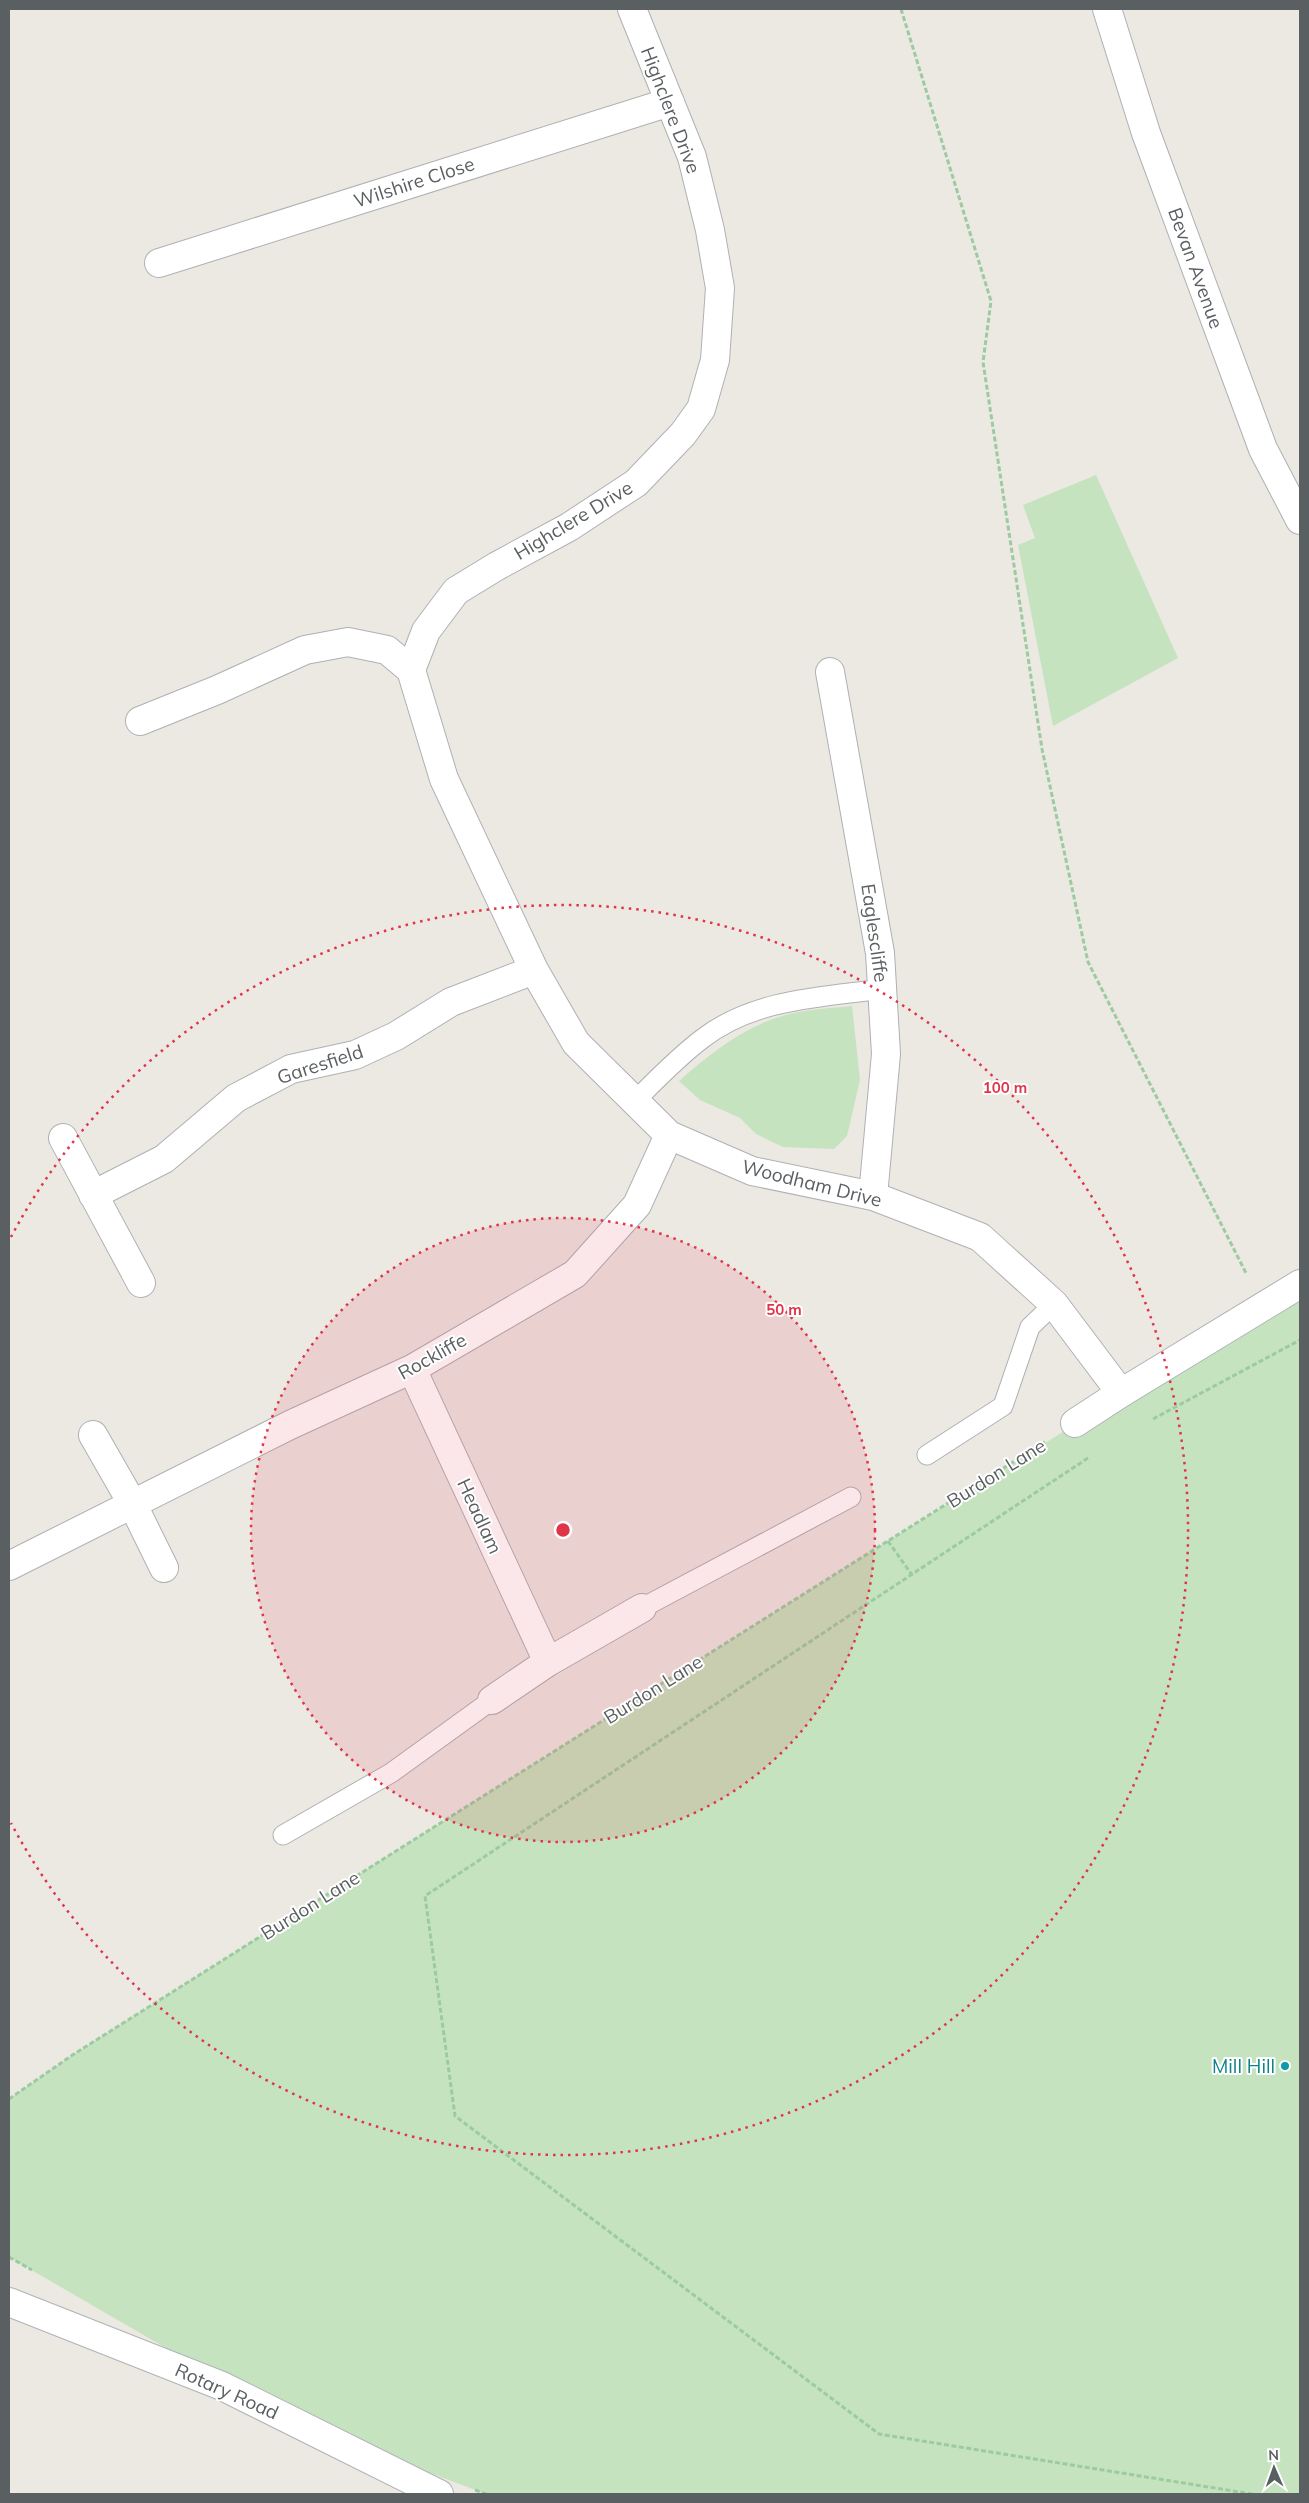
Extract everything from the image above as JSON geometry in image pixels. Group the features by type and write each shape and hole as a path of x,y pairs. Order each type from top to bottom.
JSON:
{"street":[{"name":"Highclere Drive","path":"411,670 426,631 456,591 497,566 569,527 636,483 683,434 701,409 715,360 720,288 710,230 692,157 632,9"},
{"name":"Bevan Avenue","path":"1107,9 1146,133 1260,439 1300,520"},
{"name":"Wilshire Close","path":"159,263 670,102"},
{"path":"140,721 217,690 305,650 348,642 386,650 411,670"},
{"name":"Woodham Drive","path":"411,670 444,778 534,970 576,1043 669,1135 752,1171 873,1196 980,1237 1054,1304 1121,1392"},
{"name":"Eaglescliffe","path":"830,672 880,953 883,989 886,1054 873,1196"},
{"name":"Garesfield","path":"93,1194 164,1159 236,1098 291,1069 355,1054 396,1036 451,1002 534,970"},
{"name":"Rockliffe","path":"9,1566 290,1425 412,1369 575,1274 637,1205 669,1135"},
{"path":"63,1138 141,1283"},
{"path":"1075,1423 1121,1392 1300,1284"},
{"name":"Headlam","path":"412,1369 548,1662"},
{"path":"93,1435 132,1503 164,1568"},
{"path":"492,1700 548,1662 642,1608"},
{"name":"Rotary Road","path":"9,2302 222,2386 439,2494"}],"lane":[{"path":"635,1101 702,1039 739,1017 766,1007 883,989"},
{"path":"927,1455 1003,1406 1030,1328 1054,1304"},
{"path":"642,1608 851,1497"},
{"path":"283,1834 391,1773 492,1700"}],"path":[{"path":"901,9 991,301 983,362 984,371 1042,749 1088,962 1263,1307"},
{"path":"1152,1420 1300,1340"},
{"name":"Burdon Lane","path":"9,2099 74,2054 1075,1423"},
{"path":"1092,1455 425,1896 454,2116 879,2434 1252,2494"},
{"path":"888,1541 912,1574"}],"green space":[{"path":"1096,475 1178,658 1053,726 1018,545 1035,538 1023,505"},
{"path":"852,1006 860,1080 847,1136 834,1149 783,1147 756,1134 740,1118 700,1100 679,1081 731,1040 759,1025 798,1012"},
{"path":"1300,1284 1300,2494 486,2494 292,2421 9,2257 9,2099 74,2054"}],"place":[{"name":"Mill Hill","path":"1285,2066"}]}
